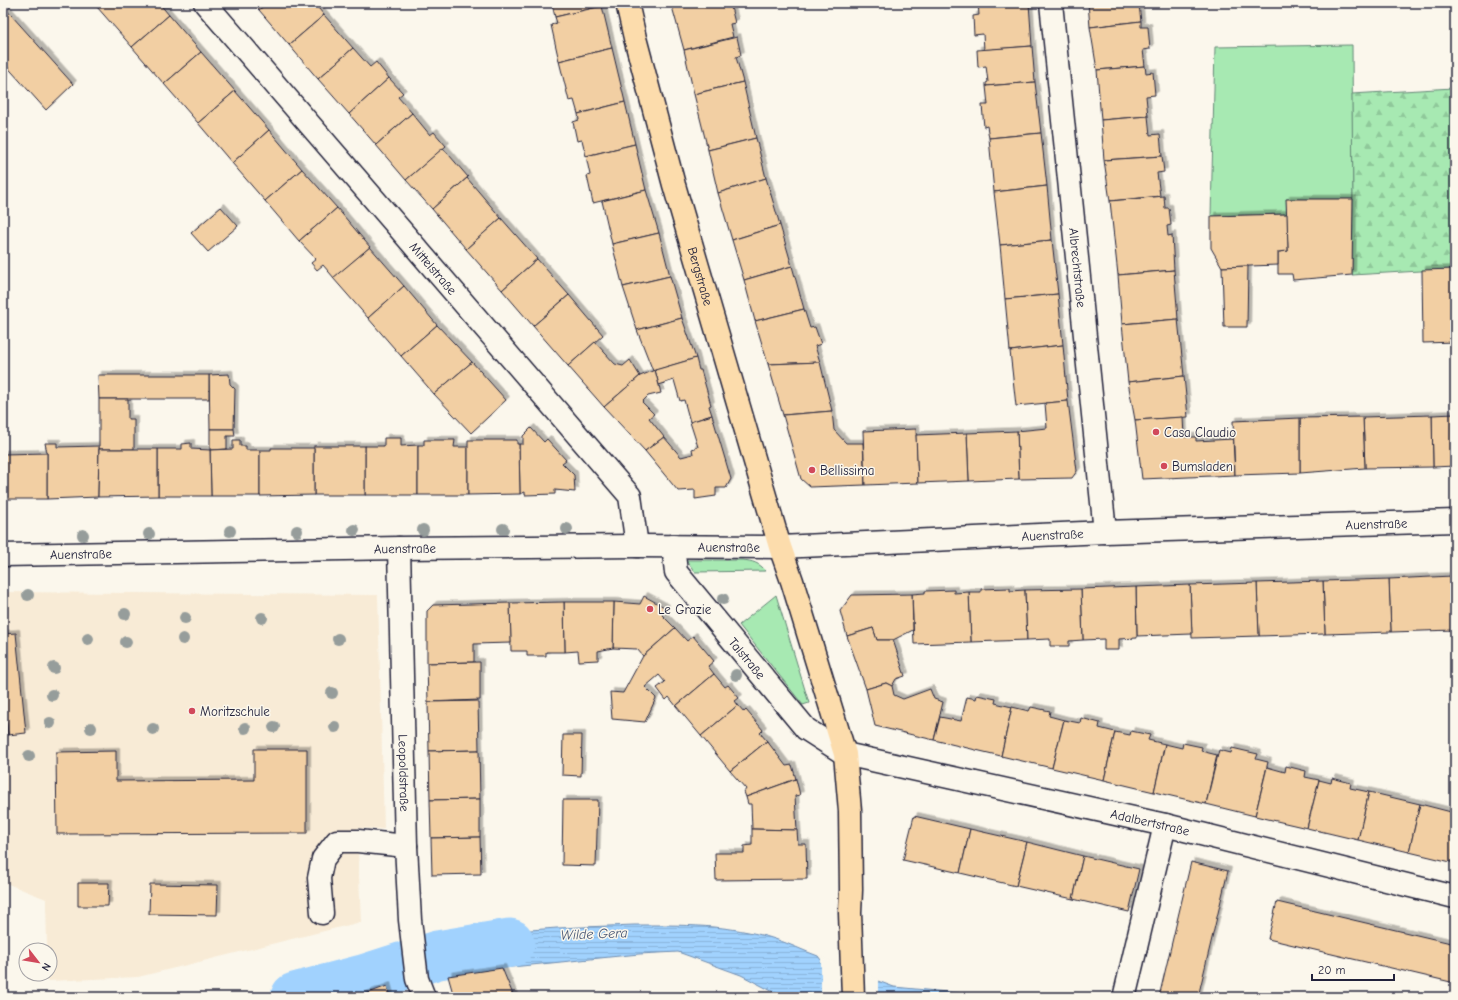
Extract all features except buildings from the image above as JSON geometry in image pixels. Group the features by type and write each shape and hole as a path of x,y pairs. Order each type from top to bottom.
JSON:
{"main road":[{"name":"Bergstraße","path":"627,3 634,38 674,185 780,547"},
{"path":"780,547 792,581 844,754 850,811 850,913 853,997"}],"street":[{"name":"Mittelstraße","path":"205,3 630,496 637,546"},
{"name":"Albrechtstraße","path":"1051,3 1105,532"},
{"name":"Auenstraße","path":"3,555 399,548 637,546 780,547 1105,532 1455,521"},
{"name":"Talstraße","path":"673,546 676,572 806,729 844,754"},
{"name":"Leopoldstraße","path":"399,548 406,846 411,929 421,988"},
{"name":"Adalbertstraße","path":"844,754 1165,825 1455,897"},
{"path":"1125,994 1165,825"},
{"path":"322,913 319,878 323,859 336,841 406,846"}],"shaded area":[{"name":"Moritzschule","path":"3,592 378,595 384,829 357,828 361,922 138,977 58,981 58,942 47,942 46,899 3,882"}],"green space":[{"path":"1352,45 1353,199 1287,199 1287,214 1211,216 1215,47"},
{"path":"1453,88 1455,114 1455,269 1352,275 1352,94"},
{"path":"686,560 746,560 758,564 766,571 695,572"},
{"path":"776,595 809,703 803,705 739,625"}],"water":[{"path":"634,925 705,926 740,930 786,943 818,956 821,960 894,987 958,993 978,997 783,997 741,975 678,952 639,954 502,968 448,976 439,939 450,936 557,928"}],"pier":[{"path":"821,956 822,958 878,979 878,997 821,997"}],"waterway":[{"name":"Wilde Gera","path":"295,997 363,979 438,955 510,943"}],"place":[{"name":"Casa Claudio","path":"1156,432"},
{"name":"Bumsladen","path":"1164,466"},
{"name":"Bellissima","path":"812,470"},
{"name":"Le Grazie","path":"650,609"},
{"name":"Moritzschule","path":"192,711"}]}
